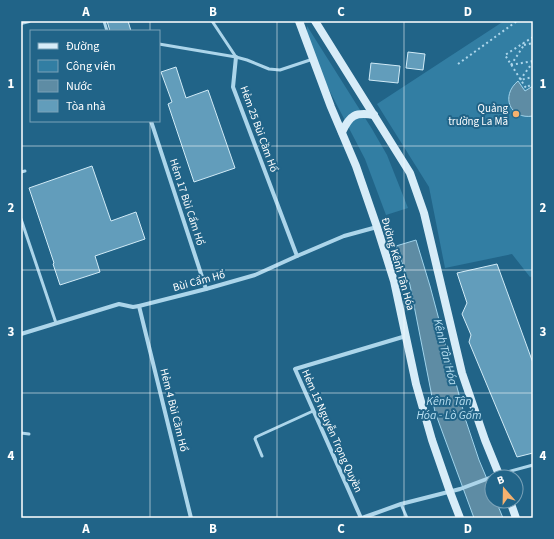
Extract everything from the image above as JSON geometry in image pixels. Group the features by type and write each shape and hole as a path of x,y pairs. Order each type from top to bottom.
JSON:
{"street":[{"name":"Đường Kênh Tân Hóa","path":"298,21 331,107 356,166 377,227 394,281 416,384 428,426 460,518"},
{"path":"315,21 410,173 422,206 462,373 485,440 492,469"},
{"name":"Hẻm 25 Bùi Cầm Hổ","path":"236,57 233,87 298,256"},
{"path":"342,132 351,117 358,114 374,116"},
{"name":"Hẻm 17 Bùi Cẩm Hổ","path":"151,122 206,289"},
{"name":"Bùi Cẩm Hổ","path":"21,334 119,304 133,307 139,306 255,275 344,236 377,227"},
{"name":"Hẻm 4 Bùi Cầm Hổ","path":"139,306 191,518"},
{"name":"Hẻm 15 Nguyễn Trọng Quyền","path":"362,518 295,369 406,336"},
{"path":"362,518 401,504 450,492 484,481"}],"lane":[{"path":"212,21 236,57"},
{"path":"160,44 236,57 269,69 280,70 313,60"},
{"path":"21,172 25,171"},
{"path":"21,219 56,323"},
{"path":"262,456 256,437 314,411"},
{"path":"21,433 29,434"},
{"path":"520,469 533,465"},
{"path":"401,504 407,518"}],"path":[{"path":"458,64 516,21"},
{"path":"533,37 505,55 526,88 533,83"},
{"path":"524,44 533,43"},
{"path":"511,65 524,44"},
{"path":"511,65 533,61"},
{"path":"520,80 533,61"},
{"path":"520,80 533,77"}],"green space":[{"path":"504,21 533,21 533,276 530,277 512,254 445,268 429,187 377,104"},
{"path":"307,26 387,155 408,208 386,215 365,159 313,59 307,42"}],"water":[{"path":"518,81 525,91 533,86 533,116 518,114 513,111 510,106 510,93"},
{"name":"Kênh Tân Hóa - Lò Gốm","path":"416,240 430,286 466,421 484,472 484,509 499,509 503,518 474,518 435,412 410,285 396,246"}],"building":[{"path":"107,21 128,21 131,30 110,30"},
{"path":"408,52 425,54 423,70 406,68"},
{"path":"371,63 400,66 398,83 369,80"},
{"path":"176,67 186,98 208,90 235,168 194,182 168,104 172,102 161,72"},
{"path":"92,166 111,221 136,212 145,239 95,256 100,272 60,285 29,188"},
{"path":"497,264 533,363 533,453 517,457 469,342 471,335 462,314 467,303 457,273"}],"place":[{"name":"Quảng trường La Mã","path":"516,114"}],"water label":[{"name":"Kênh Tân Hóa","path":"445,352"}]}
